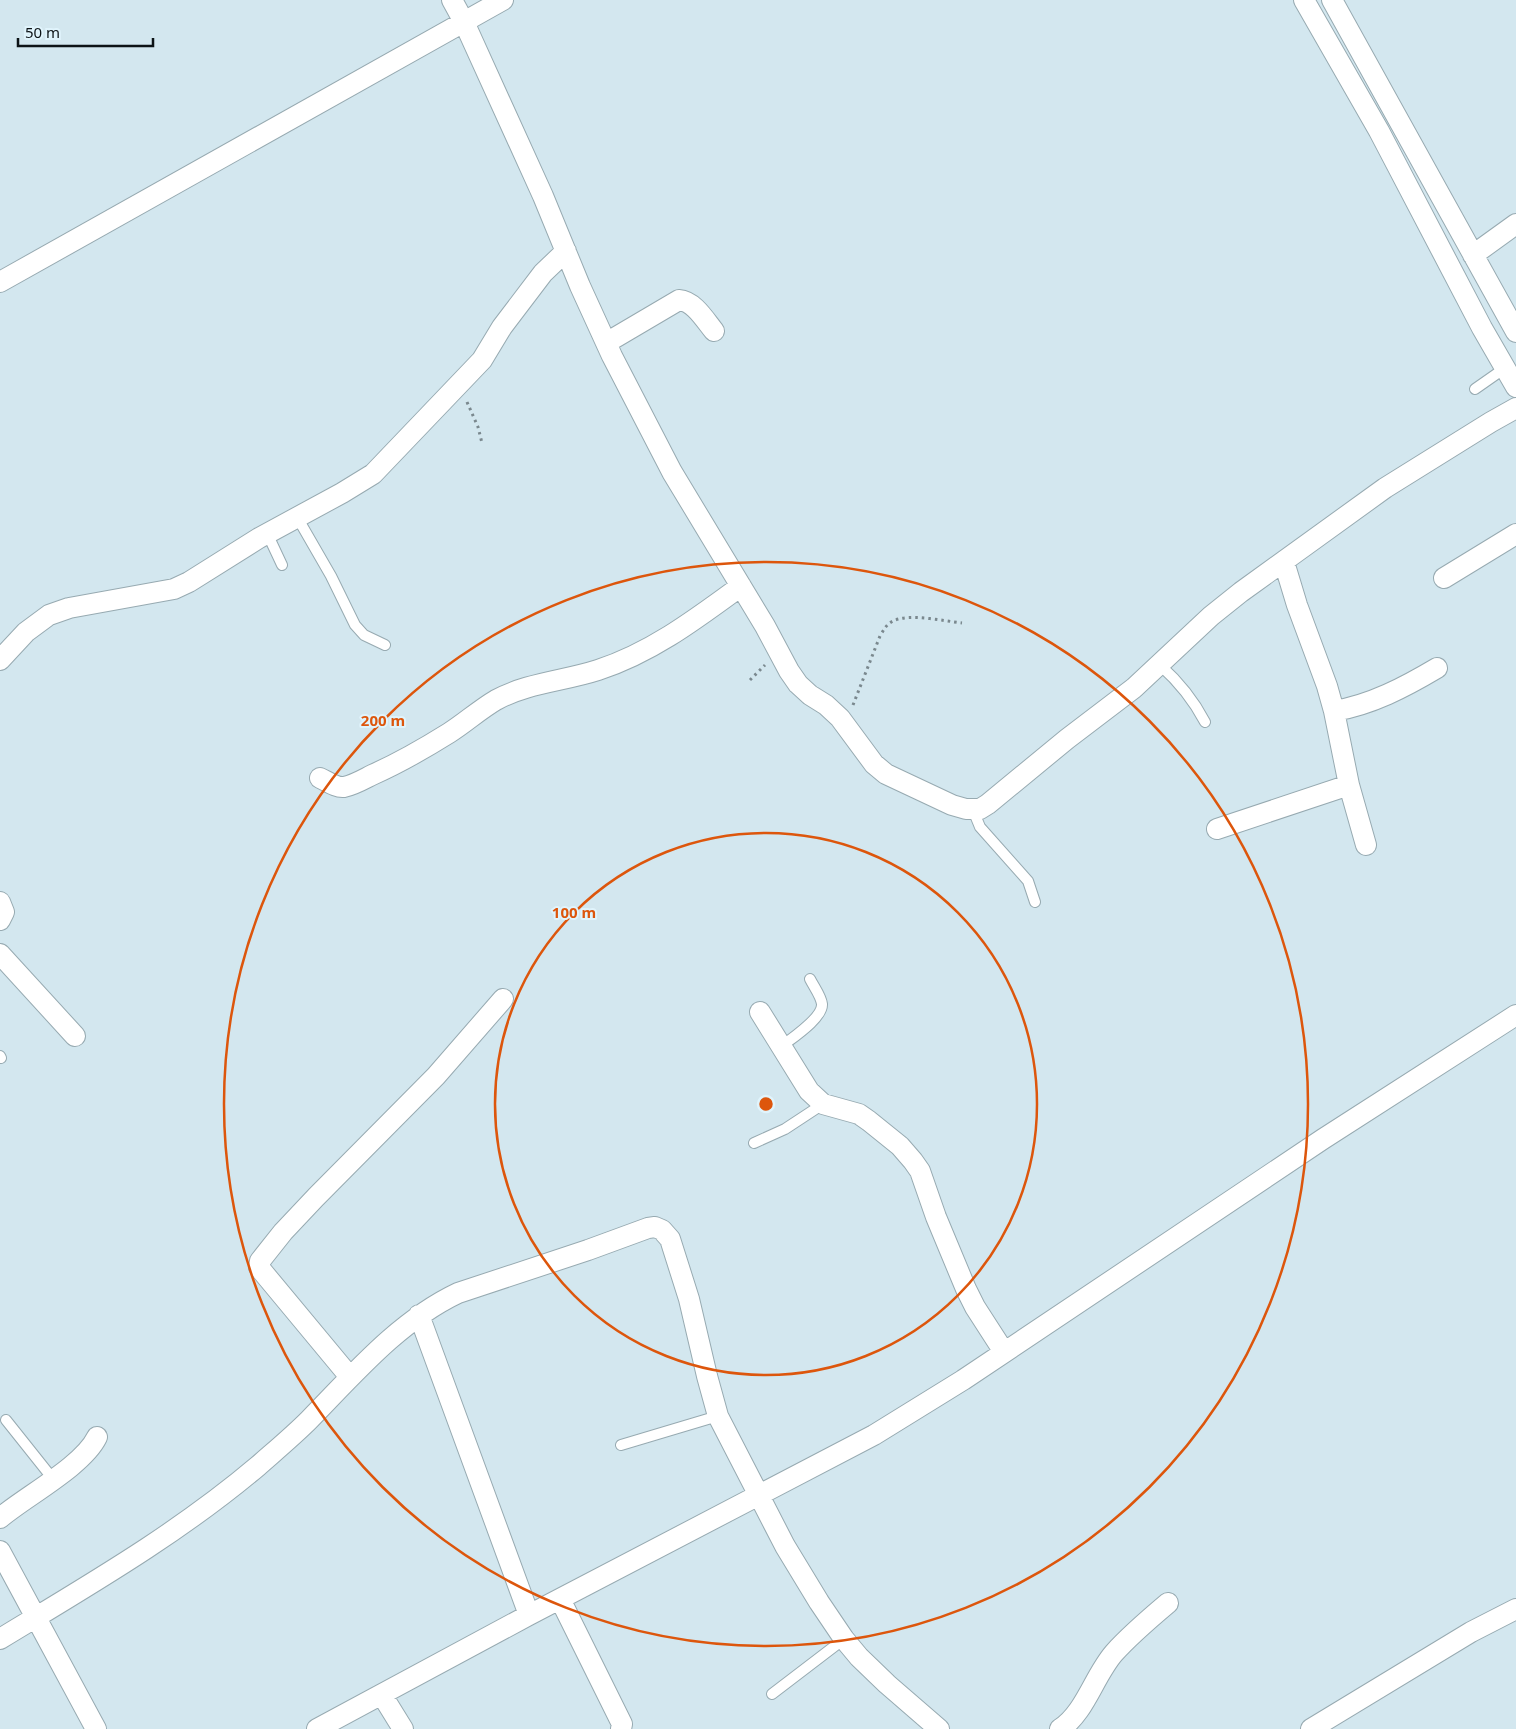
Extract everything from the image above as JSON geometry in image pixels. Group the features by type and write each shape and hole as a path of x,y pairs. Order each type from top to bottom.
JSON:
{"street":[{"path":"452,0 464,22 543,196 606,343 644,420 672,472 765,626 789,671 798,684 810,695 826,705 844,723 874,764 886,774 952,805 973,810 980,809 988,804 1067,739 1134,688 1211,616 1241,592 1356,507 1516,408"},
{"path":"0,282 503,0"},
{"path":"1304,0 1378,131 1516,387"},
{"path":"1332,0 1516,332"},
{"path":"1473,255 1516,224"},
{"path":"0,660 26,632 48,615 76,606 174,589 267,533 374,474 482,360 502,327 543,273 566,251"},
{"path":"606,343 679,300 684,300 692,305 714,331"},
{"path":"1444,578 1516,534"},
{"path":"1284,562 1334,710 1349,785 1366,845"},
{"path":"320,778 334,785 344,787 384,770 449,733 496,700 512,693 599,670 637,655 694,620 741,586"},
{"path":"1334,710 1355,706 1387,694 1437,668"},
{"path":"1218,829 1349,785"},
{"path":"0,902 4,912 0,920"},
{"path":"0,954 74,1036"},
{"path":"350,1376 262,1272 259,1267 260,1262 283,1232 436,1076 503,1000"},
{"path":"760,1012 809,1090 823,1104 859,1114 900,1146 913,1161 920,1172 936,1217 966,1289 975,1307 1004,1352"},
{"path":"317,1729 529,1615 874,1435 956,1384 1323,1139 1516,1015"},
{"path":"0,1639 159,1541 224,1493 263,1462 307,1422 350,1376 419,1315 438,1302 458,1293 655,1227 662,1230 670,1239 680,1268 718,1416 785,1546 819,1602 844,1639 859,1657 939,1729"},
{"path":"419,1315 529,1615"},
{"path":"2,1513 53,1479 93,1446 97,1438"},
{"path":"0,1551 96,1729"},
{"path":"560,1599 622,1724 621,1729"},
{"path":"1060,1729 1074,1718 1114,1654 1139,1628 1168,1603"},
{"path":"1311,1729 1471,1632 1516,1609"},
{"path":"382,1695 403,1729"}],"lane":[{"path":"1475,388 1505,368"},
{"path":"297,517 331,576 354,625 364,635 385,644"},
{"path":"267,533 282,565"},
{"path":"1160,665 1184,688 1206,722"},
{"path":"973,810 980,827 1028,881 1035,902"},
{"path":"782,1046 820,1013 821,1002 810,979"},
{"path":"754,1144 785,1129 823,1104"},
{"path":"621,1445 718,1416"},
{"path":"6,1420 53,1479"},
{"path":"772,1694 844,1639"}],"path":[{"path":"457,387 468,403 478,427 482,444"},
{"path":"844,723 853,706 880,636 886,626 895,620 915,618 962,623"}]}
